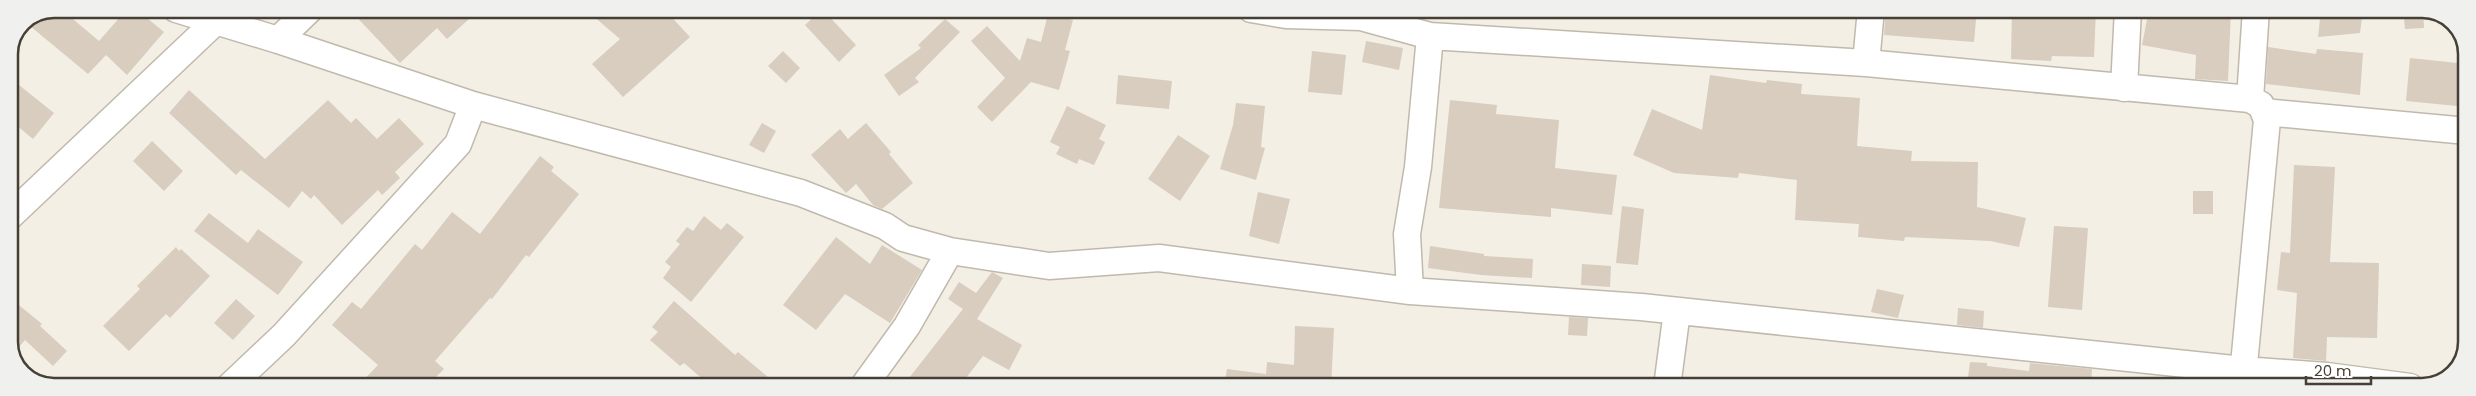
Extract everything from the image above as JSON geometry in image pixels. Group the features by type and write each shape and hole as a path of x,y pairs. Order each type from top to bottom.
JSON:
{"street":[{"path":"203,18 278,40 473,105 801,193 885,226 903,238 950,251 1049,266 1159,258 1410,291 1677,310 2234,378"},
{"path":"278,40 301,18"},
{"path":"1365,18 1430,36 1866,63 2124,88 2458,130"},
{"path":"1866,63 1869,18"},
{"path":"2124,88 2128,18"},
{"path":"2242,378 2267,120 2257,105 2256,18"},
{"path":"18,208 215,22"},
{"path":"1410,291 1407,234 1420,150 1430,36"},
{"path":"239,378 284,336 458,144 473,105"},
{"path":"869,378 907,326 950,251"},
{"path":"1668,378 1677,310"},
{"path":"2270,378 2327,376 2342,378"}],"building":[{"path":"47,18 72,18 99,41 119,18 147,18 164,32 127,75 106,55 88,74 30,26"},
{"path":"358,18 470,18 447,39 437,28 400,63"},
{"path":"596,18 672,18 690,37 623,97 592,64 620,39"},
{"path":"812,18 830,18 856,45 839,62 805,25"},
{"path":"1047,18 1073,20 1065,50 1070,51 1059,90 1031,82 992,122 977,107 1005,78 971,41 987,26 1020,61 1027,38 1041,42"},
{"path":"1885,18 1976,18 1974,42 1884,35"},
{"path":"2012,18 2096,18 2094,57 2052,56 2051,61 2011,59"},
{"path":"2147,18 2231,18 2228,81 2195,79 2196,55 2142,45"},
{"path":"2320,18 2362,18 2360,33 2318,37"},
{"path":"2404,18 2423,18 2424,28 2405,29"},
{"path":"945,19 960,32 915,78 919,82 899,96 884,75 921,48 918,45"},
{"path":"1366,41 1403,48 1399,70 1362,62"},
{"path":"2268,47 2316,54 2317,49 2363,53 2360,95 2266,84"},
{"path":"783,51 800,68 786,83 768,66"},
{"path":"1312,51 1346,55 1342,95 1308,92"},
{"path":"2410,58 2458,63 2458,106 2406,101"},
{"path":"1118,75 1172,81 1169,109 1116,104"},
{"path":"1710,75 1766,83 1767,80 1802,84 1801,94 1860,98 1857,146 1912,151 1911,161 1978,162 1977,207 2026,218 2019,247 1990,241 1905,237 1904,241 1858,237 1859,224 1795,220 1797,180 1739,173 1738,178 1674,173 1633,155 1652,109 1702,130"},
{"path":"18,84 54,113 33,139 18,126"},
{"path":"189,90 265,159 328,100 351,123 356,118 377,139 399,118 424,144 395,172 400,178 382,195 378,190 342,225 314,195 311,199 302,191 289,208 241,170 236,175 169,113"},
{"path":"1450,100 1497,105 1496,114 1559,120 1555,168 1617,175 1612,215 1551,208 1551,217 1439,208"},
{"path":"1236,103 1265,106 1261,147 1265,148 1256,180 1220,169 1233,125"},
{"path":"1067,106 1106,125 1099,139 1105,142 1094,165 1079,159 1077,164 1056,154 1060,147 1050,142"},
{"path":"762,123 776,131 764,153 749,145"},
{"path":"866,123 891,152 889,154 913,183 882,209 873,205 856,184 846,193 811,155 840,129 848,139"},
{"path":"1178,135 1210,156 1180,201 1148,179"},
{"path":"152,141 183,171 164,191 133,161"},
{"path":"540,156 554,167 551,171 579,194 529,257 526,255 492,299 490,298 435,361 444,369 435,378 366,378 378,365 332,325 352,302 361,309 415,244 422,250 452,212 480,234"},
{"path":"2294,165 2335,167 2330,262 2379,263 2377,338 2327,337 2326,361 2293,358 2297,293 2277,290 2281,252 2290,253"},
{"path":"2193,191 2213,191 2213,214 2193,214"},
{"path":"1258,192 1290,199 1279,244 1249,236"},
{"path":"1622,206 1644,209 1638,265 1616,263"},
{"path":"209,213 248,243 258,229 303,262 278,295 194,231"},
{"path":"704,216 721,230 727,223 744,237 691,302 663,278 671,267 665,262 680,244 676,241 687,227 693,231"},
{"path":"2054,226 2088,228 2082,310 2048,307"},
{"path":"836,237 870,264 882,245 922,270 890,323 845,294 816,330 783,305"},
{"path":"1430,246 1484,254 1484,256 1533,259 1532,278 1481,275 1428,268"},
{"path":"176,247 179,251 181,249 210,276 170,318 166,314 129,351 103,326 140,289 137,286"},
{"path":"1582,264 1611,266 1610,287 1581,285"},
{"path":"992,272 1003,278 977,319 1022,345 1009,370 983,356 966,378 909,378 963,309 948,299 959,282 976,293"},
{"path":"1877,289 1904,295 1898,318 1871,312"},
{"path":"236,299 255,316 233,340 214,323"},
{"path":"674,301 735,355 738,352 769,378 702,378 684,363 680,366 650,340 658,332 652,327"},
{"path":"18,304 42,324 40,326 67,351 53,366 25,340 18,348"},
{"path":"1958,308 1984,311 1983,328 1957,325"},
{"path":"1569,317 1588,318 1587,336 1568,335"},
{"path":"1295,326 1334,328 1331,378 1226,378 1227,369 1266,374 1267,362 1294,365"},
{"path":"1970,362 1987,363 1987,366 2029,371 2030,363 2092,369 2091,378 1968,378"}]}
